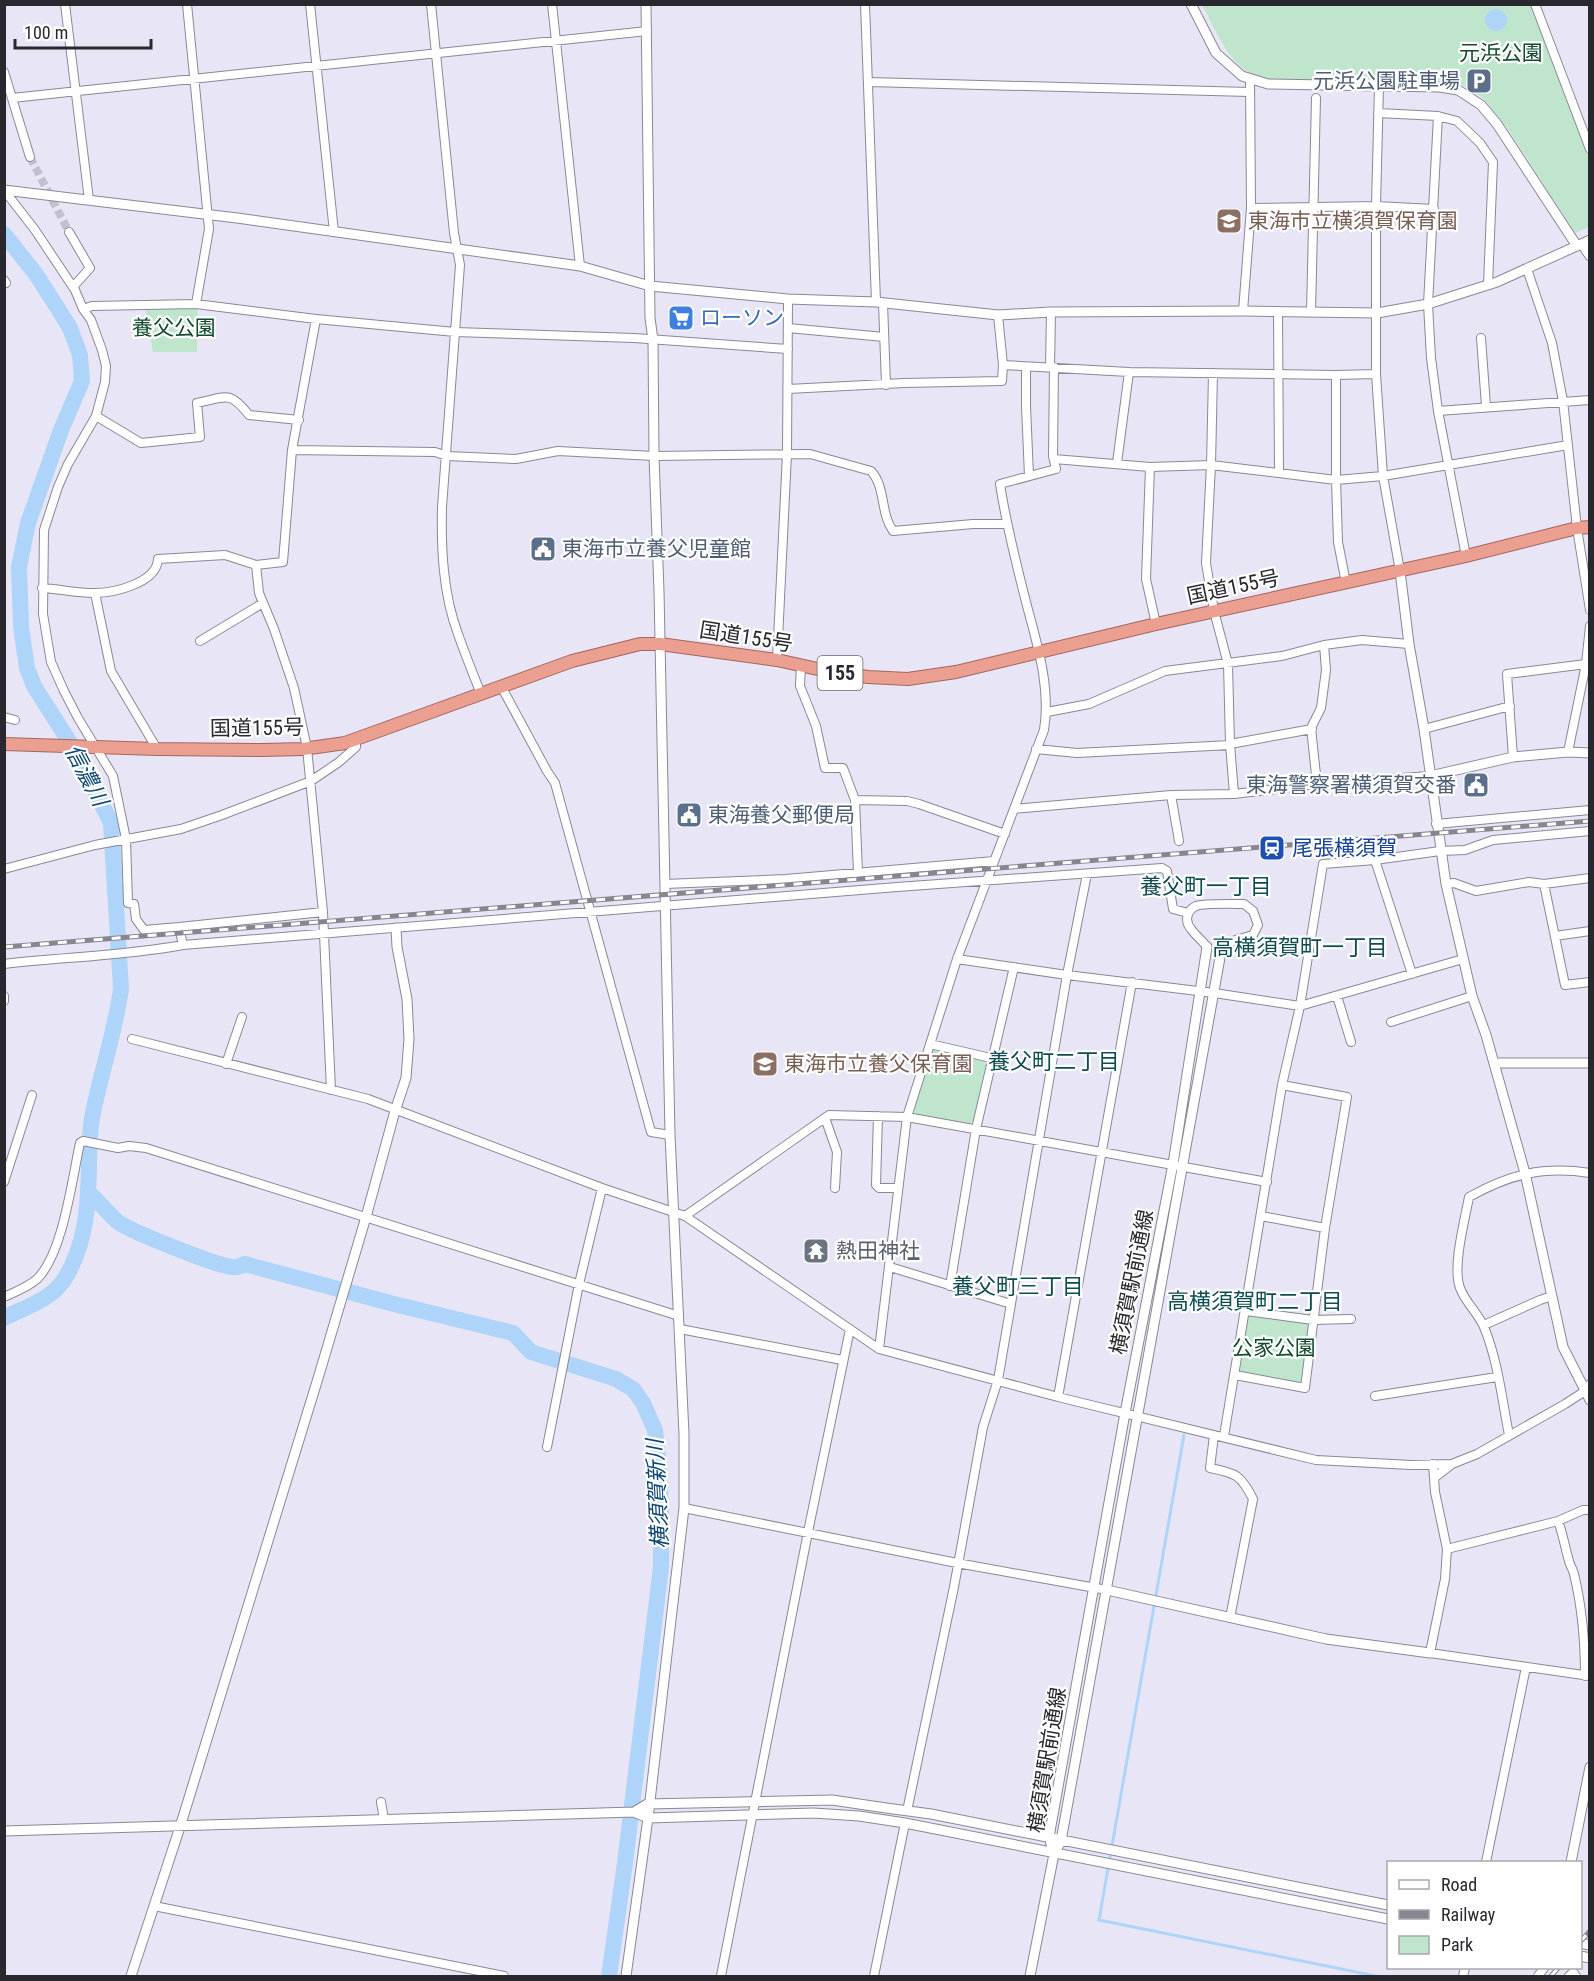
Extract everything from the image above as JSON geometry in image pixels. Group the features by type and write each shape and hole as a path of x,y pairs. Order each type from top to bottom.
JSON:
{"highway":[{"name":"国道155号","path":"4,744 157,750 262,750 345,743 572,661 640,644 660,644 777,660 868,677 908,679 956,672 1156,624 1400,571 1583,528"}],"street":[{"path":"65,4 89,200"},
{"path":"187,4 209,229 196,304"},
{"path":"310,4 334,231"},
{"path":"431,4 454,233 460,265 441,544 445,580 457,632 481,694"},
{"path":"552,4 580,266"},
{"path":"626,1977 650,1804 684,1508 684,1434 670,1135 653,340 650,318 646,4"},
{"path":"865,4 886,385"},
{"path":"1191,4 1216,53 1242,76 1251,79 1268,84 1440,87 1458,90 1480,105 1497,124 1590,256"},
{"path":"1535,4 1590,148"},
{"path":"12,98 316,64 436,54 646,31"},
{"path":"4,72 30,157"},
{"path":"1243,311 1251,208 1251,79"},
{"path":"869,82 1250,92"},
{"path":"1379,86 1376,374 1383,476 1400,571 1440,851 1472,996 1526,1173 1563,1347 1587,1387 1590,1400"},
{"path":"1311,312 1316,98"},
{"path":"1378,113 1438,116 1457,121 1480,143 1493,162 1488,285"},
{"path":"1438,116 1428,304 1431,358 1438,411 1466,556"},
{"path":"4,190 208,214 580,266 650,286 788,299 880,302 998,315 1051,312 1377,313 1428,304 1488,285 1583,244"},
{"path":"4,190 35,230 73,287 91,320 106,366 105,381 96,416 68,464 49,513 45,530 43,614 51,662 78,718 113,776 123,840 128,903 134,904 136,919 144,930 323,912"},
{"path":"1251,208 1376,206 1434,209"},
{"path":"69,232 90,268 73,287"},
{"path":"1527,269 1552,343 1563,401 1568,446 1583,528 1590,610"},
{"path":"777,660 787,454 788,299"},
{"path":"83,309 92,306 196,304 316,319 455,332 653,340 788,349"},
{"path":"1278,311 1279,472"},
{"path":"879,1349 906,1117 957,959 1044,730 1047,711 1040,652 1006,524 1000,484 1056,470 1053,456 1051,312"},
{"path":"788,389 1002,381 1003,365 998,315"},
{"path":"42,588 95,593 123,588 149,578 158,564 158,559 225,555 256,565 283,562 292,450 316,319"},
{"path":"788,328 884,337"},
{"path":"1481,338 1486,406"},
{"path":"1003,365 1129,372 1376,374"},
{"path":"1026,367 1029,476"},
{"path":"1117,463 1129,372"},
{"path":"1213,373 1206,563 1227,664 1234,794"},
{"path":"1336,375 1338,542 1346,583"},
{"path":"96,416 141,443 200,437 197,403 222,398 230,397 237,400 249,415 299,420"},
{"path":"1438,411 1590,400"},
{"path":"1054,459 1150,466 1211,465 1336,480 1383,476 1568,446"},
{"path":"292,450 435,452 447,456 516,459 558,452 654,456 810,454 870,471 875,476 886,521 893,531 974,524 1006,524"},
{"path":"1150,466 1146,579 1156,624"},
{"path":"256,565 259,593 294,688 307,748 323,912 331,1090"},
{"path":"95,593 111,671 157,750"},
{"path":"200,641 263,603"},
{"path":"1568,752 1586,664 1590,627"},
{"path":"1047,711 1089,704 1165,671 1282,656 1324,645 1362,640 1409,644"},
{"path":"1317,784 1312,729 1321,708 1325,680 1324,645"},
{"path":"1514,757 1507,674 1586,664"},
{"path":"801,665 800,687 816,726 825,768 843,768 855,800 858,873"},
{"path":"501,686 555,783 651,1132 670,1135"},
{"path":"1424,729 1510,706"},
{"path":"4,717 15,720"},
{"path":"1036,749 1077,753 1230,745 1312,729"},
{"path":"4,869 95,845 181,829 311,781 356,747 356,738"},
{"path":"1014,808 1171,795 1234,794 1317,784 1430,776 1514,757 1568,752 1590,753"},
{"path":"1171,795 1179,841"},
{"path":"855,800 907,801 1005,834"},
{"path":"1436,824 1590,810"},
{"path":"1224,1436 1282,1085 1300,1006 1323,864 1465,850 1493,840 1590,831"},
{"path":"1376,860 1412,974"},
{"path":"665,884 786,879 994,861"},
{"path":"4,964 323,933 1165,869 1170,877 1173,909 1188,913"},
{"path":"907,1810 983,1427 998,1380 1067,975 1087,874"},
{"path":"1446,884 1454,883 1476,891 1529,882 1544,884 1590,878"},
{"path":"1544,884 1565,986 1590,982"},
{"path":"1207,947 1190,929 1188,913 1197,905 1244,904 1252,911 1257,925 1253,935 1229,942 1221,952"},
{"path":"179,927 183,945"},
{"path":"131,1977 180,1827 366,1217 394,1111 406,1078 409,1040 407,999 397,947 396,928"},
{"path":"1555,936 1590,931"},
{"name":"横須賀駅前通線","path":"1054,1854 1049,1837 1125,1413 1173,1164 1207,947"},
{"name":"横須賀駅前通線","path":"1054,1854 1061,1841 1221,952"},
{"path":"957,959 1300,1006 1463,958"},
{"path":"950,1286 976,1129 1014,967"},
{"path":"1058,1396 1132,982"},
{"path":"4,996 4,1001"},
{"path":"1337,996 1351,1042"},
{"path":"1391,1022 1472,996"},
{"path":"226,1064 242,1017"},
{"path":"132,1039 368,1099 394,1111 602,1188 673,1211 685,1216 879,1349 1138,1417 1316,1460 1411,1465 1452,1464"},
{"path":"930,1044 991,1058"},
{"path":"1494,1063 1590,1063"},
{"path":"1235,1375 1305,1388 1325,1228 1347,1097 1282,1085"},
{"path":"4,1182 32,1095"},
{"path":"685,1216 829,1115 906,1117 1267,1182"},
{"path":"878,1116 876,1185 879,1188 898,1188"},
{"path":"825,1118 837,1152 835,1188"},
{"path":"4,1297 35,1281 52,1255 63,1222 80,1143 83,1141 118,1148 129,1146 146,1148 679,1316"},
{"path":"1509,1435 1495,1362 1484,1325 1460,1288 1459,1253 1469,1197 1483,1189 1526,1173 1556,1171 1590,1173"},
{"path":"547,1447 579,1284 602,1188"},
{"path":"1261,1215 1325,1228"},
{"path":"890,1267 1011,1304"},
{"path":"1484,1325 1552,1296"},
{"path":"1246,1311 1313,1320 1351,1319"},
{"path":"680,1329 842,1360"},
{"path":"721,1977 850,1329"},
{"path":"1375,1396 1406,1393 1497,1377"},
{"path":"1434,1478 1452,1464 1477,1454 1572,1400 1587,1387"},
{"path":"1214,1435 1210,1468 1238,1476 1253,1499 1230,1618"},
{"path":"1430,1653 1445,1579 1447,1549 1435,1492 1433,1464"},
{"path":"684,1508 957,1563 1107,1590 1326,1639 1587,1676 1580,1598 1574,1570 1569,1564 1565,1540 1558,1521"},
{"path":"1447,1549 1558,1521 1583,1510 1590,1510"},
{"path":"1486,1861 1526,1667"},
{"path":"1571,1861 1589,1772"},
{"path":"634,1812 650,1804 832,1800 907,1810 1387,1905"},
{"path":"381,1802 384,1820"},
{"path":"4,1831 622,1812 634,1812 648,1818 813,1813 859,1816 905,1823 1387,1918"},
{"path":"874,1977 905,1823"},
{"path":"1030,1977 1054,1854"},
{"path":"154,1906 504,1977"},
{"path":"1569,1977 1573,1972 1576,1977"}],"green space":[{"name":"元浜公園","path":"1202,5 1533,5 1589,149 1589,227 1575,233 1506,126 1483,98 1465,86 1445,80 1280,82 1261,78 1244,69 1231,56"},
{"name":"養父公園","path":"144,302 198,305 197,352 153,352"},
{"path":"932,1049 984,1059 986,1064 973,1121 969,1124 915,1114 912,1111"},
{"name":"公家公園","path":"1251,1314 1307,1324 1309,1327 1302,1380 1299,1383 1241,1372 1239,1369 1248,1316"}],"water":[{"path":"1496,9 1504,12 1507,20 1504,28 1496,31 1488,28 1485,20 1488,12"}],"waterway":[{"name":"信濃川","path":"4,234 35,273 57,307 70,328 80,355 82,381 61,430 28,523 19,567 21,627 27,668 34,686 77,754 111,823 121,989 92,1118 86,1213 76,1255 67,1275 55,1291 4,1318"},
{"name":"横須賀新川","path":"88,1192 118,1222 192,1255 232,1267 245,1264 513,1333 531,1352 616,1379 633,1389 643,1403 655,1430 661,1507 661,1567 609,1976"},
{"path":"1184,1435 1099,1920 1376,1976"}],"tunnel":[{"path":"30,157 69,232"}],"railway":[{"path":"4,947 1590,821"},
{"path":"1582,1940 1590,1931"},
{"path":"1551,1976 1557,1969"}],"place":[{"name":"元浜公園駐車場","path":"1479,81"},
{"name":"東海市立横須賀保育園","path":"1229,221"},
{"name":"ローソン","path":"681,318"},
{"name":"東海市立養父児童館","path":"543,549"},
{"name":"東海警察署横須賀交番","path":"1476,785"},
{"name":"東海養父郵便局","path":"689,815"},
{"name":"尾張横須賀","path":"1272,848"},
{"name":"東海市立養父保育園","path":"765,1064"},
{"name":"熱田神社","path":"816,1251"}],"district":[{"name":"養父町一丁目","path":"1206,886"},
{"name":"高横須賀町一丁目","path":"1300,947"},
{"name":"養父町二丁目","path":"1054,1061"},
{"name":"養父町三丁目","path":"1018,1286"},
{"name":"高横須賀町二丁目","path":"1255,1301"}]}
